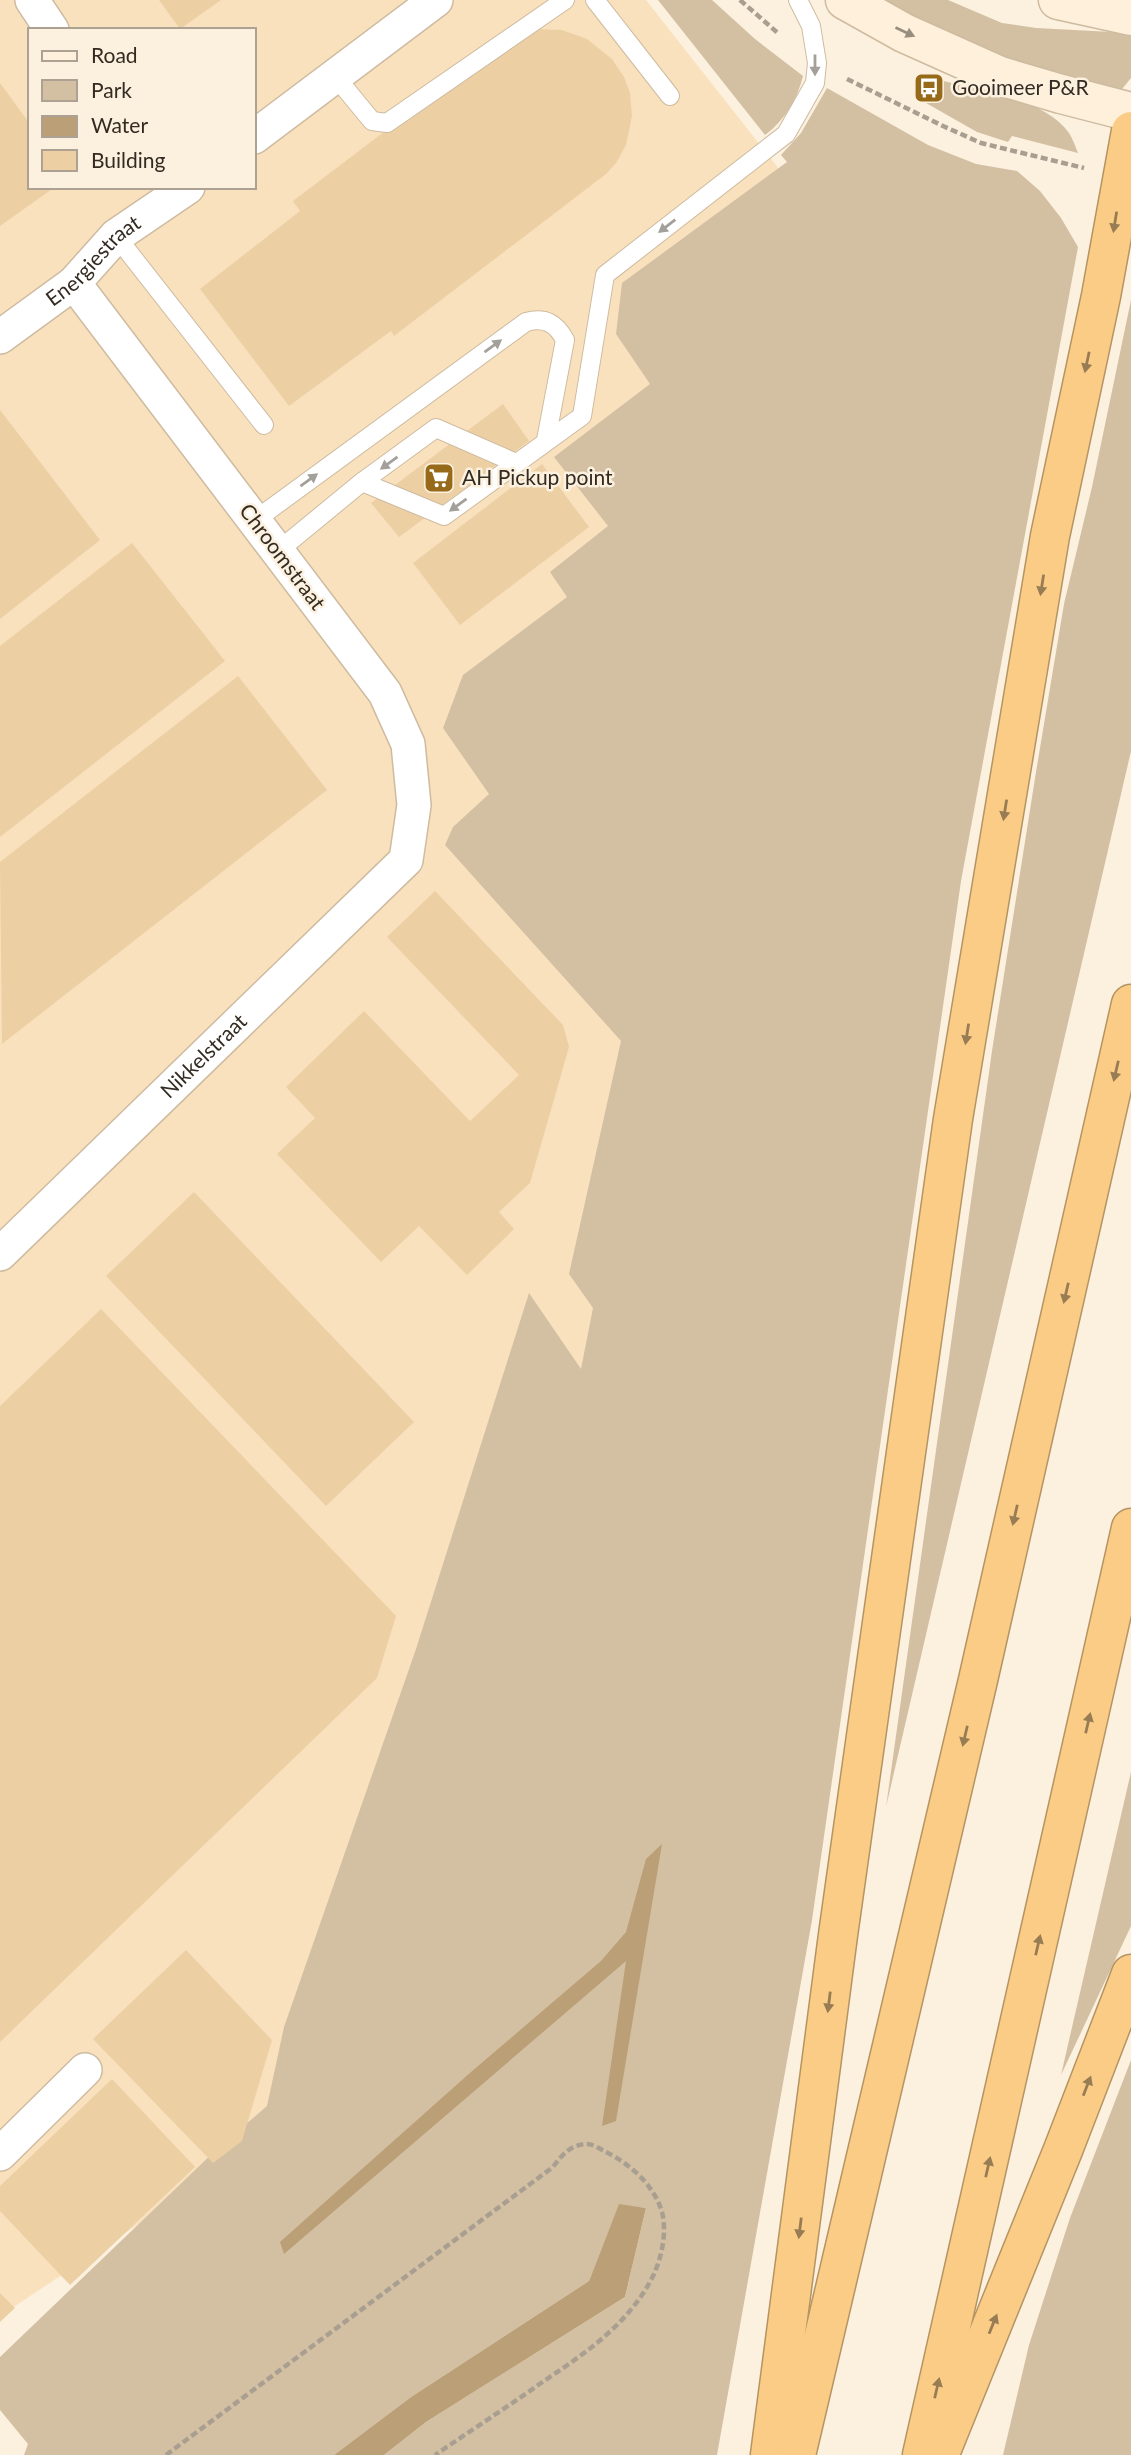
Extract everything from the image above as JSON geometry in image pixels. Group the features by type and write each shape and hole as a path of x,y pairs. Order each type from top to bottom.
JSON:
{"highway":[{"path":"771,2455 838,1935 953,1119 1050,536 1101,296 1131,131"},
{"path":"796,2455 978,1680 1131,1004"},
{"path":"922,2455 1131,1528"},
{"path":"940,2455 1131,1973"}],"main road":[{"path":"845,0 904,33 1000,75 1131,113"},
{"path":"1058,0 1131,16"}],"street":[{"path":"32,0 51,28"},
{"path":"256,135 436,0"},
{"name":"Energiestraat","path":"0,337 74,284 116,236 173,192"},
{"name":"Chroomstraat","path":"74,284 385,693 408,744 414,805 406,860"},
{"name":"Nikkelstraat","path":"0,1254 406,860"},
{"path":"0,2154 85,2070"}],"lane":[{"path":"335,76 372,121 387,123 565,0"},
{"path":"595,0 670,96"},
{"path":"362,482 444,516 582,416 605,275 786,134 815,83 817,63 811,26 798,0"},
{"path":"116,236 264,425"},
{"path":"254,521 526,322 538,319 548,321 560,329 565,340 546,440"},
{"path":"278,551 362,482 436,429 516,463"}],"path":[{"path":"740,0 790,44 817,63 943,127 981,142 1122,178"},
{"path":"166,2455 553,2167 563,2154 574,2146 589,2143 622,2160 653,2193 662,2213 664,2241 654,2274 637,2301 601,2341 435,2455"}],"shaded area":[{"path":"0,0 646,0 779,169 614,1909 0,2316"}],"green space":[{"path":"658,0 712,0 755,39 803,76 789,109 779,123 765,135"},
{"path":"879,0 948,0 1002,23 1036,28 1131,33 1131,78 1118,94 989,53"},
{"path":"939,80 1009,97 1044,111 1069,133 1078,153 1012,136 1008,142 977,132 926,103"},
{"path":"827,88 928,145 976,164 1017,171 1040,191 1061,218 1078,247 961,881 812,1920 717,2455 384,2455 426,2422 625,2297 646,2208 619,2205 589,2281 411,2397 334,2455 24,2455 28,2444 0,2410 0,2357 217,2149 267,2106 284,2027 416,1649 529,1293 581,1369 593,1308 569,1274 621,1041 445,845 453,827 489,794 443,728 463,675 567,597 550,572 608,526 554,457 650,384 616,334 622,283 787,162 781,155 801,133"},
{"path":"1131,300 1131,751 886,1807 992,1051 1036,772 1064,604 1092,487"},
{"path":"1131,1772 1131,1926 1061,2075"},
{"path":"1131,2060 1131,2455 1003,2455 1029,2345 1070,2218"}],"water":[{"path":"662,1844 616,2121 602,2126 626,1961 284,2254 280,2242 471,2072 601,1961 626,1932 646,1859"},
{"path":"619,2204 646,2208 625,2297 426,2422 384,2455 334,2455 411,2397 589,2281"}],"building":[{"path":"159,0 221,0 181,28"},
{"path":"536,29 562,30 587,39 612,59 624,77 630,93 632,116 626,145 616,163 606,174 394,336 391,331 289,406 200,289 300,211 293,201 505,40"},
{"path":"0,83 28,121 28,189 52,189 0,226"},
{"path":"503,404 529,441 399,537 371,503"},
{"path":"0,410 100,540 0,619"},
{"path":"542,464 589,527 460,625 413,563"},
{"path":"132,543 225,661 0,837 0,646"},
{"path":"238,676 327,790 2,1044 0,862"},
{"path":"435,891 563,1025 569,1047 530,1183 499,1212 514,1229 467,1275 419,1226 381,1262 277,1154 315,1118 286,1087 364,1011 470,1121 519,1075 387,937"},
{"path":"194,1192 414,1422 326,1506 106,1276"},
{"path":"101,1309 396,1616 377,1678 0,2042 0,1406"},
{"path":"186,1950 272,2040 242,2141 213,2163 93,2039"},
{"path":"112,2079 195,2167 70,2285 0,2211 0,2186"},
{"path":"0,2293 15,2308 0,2322"}],"place":[{"name":"Gooimeer P&R","path":"929,88"},
{"name":"AH Pickup point","path":"439,478"}]}
